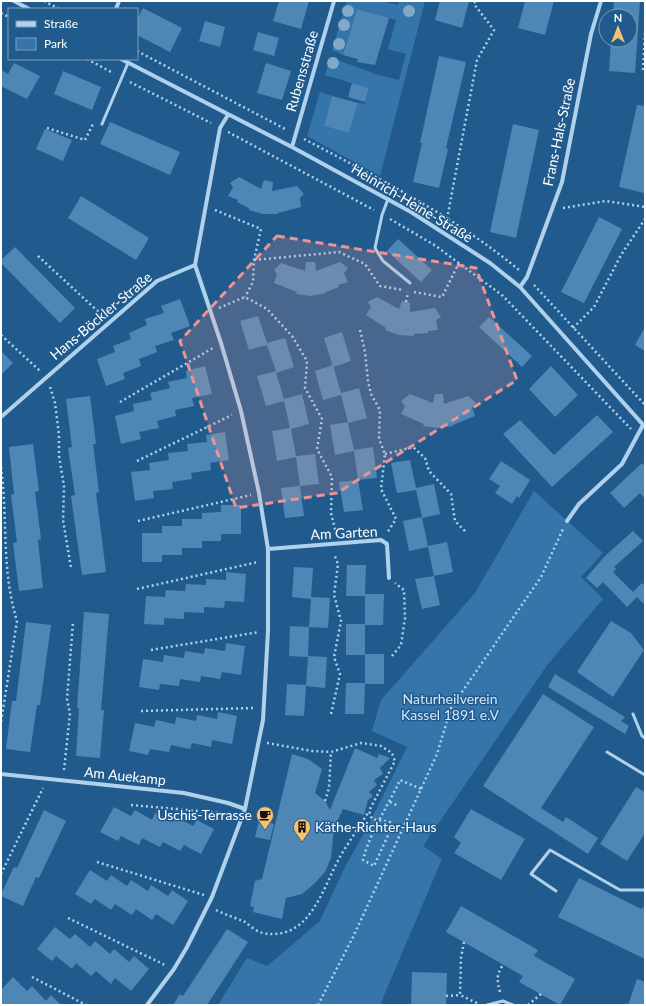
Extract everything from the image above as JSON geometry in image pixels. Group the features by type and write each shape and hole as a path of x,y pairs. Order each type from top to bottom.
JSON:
{"street":[{"path":"14,1 27,8"},
{"name":"Rubensstraße","path":"292,147 334,1"},
{"name":"Frans-Hals-Straße","path":"520,288 527,277 562,182 590,34 601,1"},
{"name":"Heinrich-Heine-Straße","path":"123,60 292,147 388,199 441,230 490,263 520,288 644,426"},
{"path":"146,1005 174,969 187,947 212,897 245,809 264,708 268,631 268,549 259,493 241,411 222,343 195,265 220,128 228,115"},
{"name":"Hans-Böckler-Straße","path":"1,417 157,281 195,265"},
{"path":"567,522 579,504 622,464 644,426"},
{"name":"Am Garten","path":"268,549 381,540 387,544 388,578"},
{"name":"Am Auekamp","path":"1,774 184,793 228,803 245,809"}],"lane":[{"path":"102,124 128,63"},
{"path":"388,199 382,215 375,248 383,261 410,283"},
{"path":"633,714 642,736 645,738"},
{"path":"607,752 645,775"},
{"path":"556,891 531,874 550,850 620,890 645,890"},
{"path":"488,1005 503,1001 513,1005"}],"path":[{"path":"44,1 57,8"},
{"path":"441,230 447,219 476,60 494,30 474,4 475,1"},
{"path":"643,70 645,32"},
{"path":"89,60 121,78 267,151 436,246 503,296 638,436"},
{"path":"47,128 85,140 96,118 107,112"},
{"path":"552,208 564,208 606,201 645,207"},
{"path":"206,206 261,229 254,260 253,282 245,297 211,311"},
{"path":"564,336 594,307 622,255 645,219"},
{"path":"254,260 339,252 365,264 380,286 442,297 459,263"},
{"path":"38,256 110,322"},
{"path":"406,302 408,291"},
{"path":"245,297 267,310 292,336 307,361 305,388 322,419 317,449 332,477 330,513 336,533"},
{"path":"360,330 365,352 371,394 380,410 379,439 385,454 381,489 396,519 388,531"},
{"path":"1,335 46,377 55,403 59,456 64,486 63,520 71,568"},
{"path":"120,402 222,343"},
{"path":"137,462 241,411"},
{"path":"385,454 413,447 426,458 429,471 451,494 455,521 467,533"},
{"path":"1,467 7,575 12,604 17,620 1,722"},
{"path":"138,521 259,493"},
{"path":"318,1005 354,935 437,754 451,708 541,577 567,522"},
{"path":"331,714 340,674 334,657 341,621 334,595 338,564 334,554"},
{"path":"137,588 268,560"},
{"path":"388,578 404,590 405,618 402,645 392,656"},
{"path":"62,781 70,713 67,699 73,622"},
{"path":"150,650 268,631"},
{"path":"141,711 264,708"},
{"path":"208,906 244,922 262,933 284,933 306,919 321,898 341,856 356,835 395,761 392,753 381,746 361,743 330,752 312,751 259,740"},
{"path":"325,801 329,788 330,752"},
{"path":"1,874 48,779"},
{"path":"369,810 372,819 380,821 390,822 390,831 374,866 363,860 380,821 400,780 421,789"},
{"path":"390,802 398,806"},
{"path":"131,805 223,814 228,803"},
{"path":"97,862 212,897"},
{"path":"68,918 174,969"},
{"path":"460,995 461,958 464,942"},
{"path":"503,965 498,972 496,980 503,1001"},
{"path":"32,977 86,1005"},
{"path":"528,1005 541,994"},
{"path":"446,996 460,995 482,1005"}],"highlighted area":[{"path":"277,236 476,268 517,380 337,493 236,508 180,341"}],"green space":[{"path":"347,1 381,1 398,5 399,1 425,1 380,176 307,136 320,92 332,96 324,126 349,133 358,103 365,104 369,88 325,75 330,57 378,75 399,80 406,54 388,49 396,20 357,9 343,55 332,50"},
{"name":"Naturheilverein Kassel 1891 e.V","path":"534,491 603,553 581,577 603,599 548,664 423,846 442,859 380,1005 218,1005 247,958 267,966 320,921 345,867 369,824 407,747 372,731 381,700 475,593"}],"building":[{"path":"279,1 309,1 301,29 273,21"},
{"path":"440,1 469,1 462,28 435,20"},
{"path":"525,1 554,1 545,35 518,28"},
{"path":"614,1 640,1 638,30 638,8 614,8"},
{"path":"143,8 182,28 170,52 138,36 138,17"},
{"path":"357,9 389,18 375,65 357,62 358,59 343,55"},
{"path":"205,21 225,27 220,47 199,41"},
{"path":"258,32 279,38 274,56 253,50"},
{"path":"610,48 637,48 635,73 609,71"},
{"path":"439,56 466,62 446,148 448,149 439,188 413,182"},
{"path":"14,63 40,76 27,99 1,86 1,70 8,74"},
{"path":"266,63 291,71 282,100 257,93"},
{"path":"63,71 101,87 92,110 54,94"},
{"path":"352,83 369,88 365,102 348,97"},
{"path":"332,96 358,103 349,133 324,126"},
{"path":"637,105 645,106 644,193 619,187"},
{"path":"110,122 180,152 170,175 100,144"},
{"path":"513,124 539,130 516,238 490,232"},
{"path":"45,129 72,140 63,161 36,149"},
{"path":"239,177 261,189 264,180 273,182 272,191 297,186 304,194 300,198 301,207 278,214 263,214 249,210 249,208 237,202 238,200 228,196 233,187 230,183"},
{"path":"81,196 149,238 136,260 68,218"},
{"path":"599,217 622,229 584,303 561,292"},
{"path":"398,239 432,270 421,282 387,251"},
{"path":"15,247 75,308 60,323 1,263 1,260"},
{"path":"306,262 315,262 316,271 340,262 348,268 344,273 348,282 338,285 339,287 326,293 311,296 296,294 297,292 274,283 277,274 274,270 281,263 305,271"},
{"path":"377,297 399,309 402,301 410,303 410,312 435,308 441,317 436,320 438,330 428,331 428,333 414,334 414,336 399,335 385,330 386,328 366,315 371,307 368,302"},
{"path":"180,299 190,326 171,333 174,340 155,346 157,352 139,359 141,366 123,373 125,379 106,386 97,359 115,352 113,346 131,339 129,333 147,325 145,319 164,313 161,306"},
{"path":"258,316 267,343 285,338 294,367 276,373 284,399 302,394 309,424 291,429 296,456 315,454 319,484 300,486 296,457 277,461 272,431 290,428 284,401 266,406 257,376 276,371 267,345 249,350 240,321"},
{"path":"489,317 532,356 522,367 479,327"},
{"path":"645,327 645,351 635,345"},
{"path":"342,332 351,361 333,367 324,338"},
{"path":"1,351 13,363 1,375"},
{"path":"333,365 341,393 359,388 367,418 348,423 354,450 373,447 377,478 358,480 354,451 335,455 330,425 348,422 341,395 323,400 315,371"},
{"path":"205,366 212,394 192,398 194,406 175,410 176,416 157,421 159,428 139,432 141,439 121,444 115,416 134,411 133,404 152,400 150,393 170,388 168,382 187,378 186,371"},
{"path":"551,366 578,395 555,417 529,389"},
{"path":"410,394 433,403 435,394 443,394 444,404 468,396 476,403 472,407 475,416 453,426 438,428 423,426 424,424 401,414 405,406 401,401"},
{"path":"90,396 96,444 93,444 99,492 96,493 106,572 82,575 71,496 75,495 68,448 72,447 66,399"},
{"path":"597,415 613,432 552,487 503,434 520,420 554,455"},
{"path":"225,432 229,460 210,463 211,470 191,473 192,479 172,482 173,489 153,491 154,498 135,501 131,472 150,470 149,463 169,460 168,453 188,451 187,444 207,442 206,435"},
{"path":"33,444 39,491 35,492 41,539 38,540 43,588 19,591 13,543 17,542 11,495 14,494 9,447"},
{"path":"410,460 416,488 434,484 440,514 422,518 428,546 447,542 453,572 434,576 428,547 409,551 403,521 422,517 416,490 397,493 391,463"},
{"path":"501,461 530,480 519,498 517,496 512,504 495,493 500,486 489,479"},
{"path":"642,463 645,467 645,499 640,493 624,508 610,493"},
{"path":"358,480 363,510 344,512 339,482"},
{"path":"300,486 304,516 285,518 281,488"},
{"path":"221,505 241,505 241,534 221,534 221,541 202,541 202,548 182,548 182,555 162,555 162,562 142,562 142,533 162,533 162,526 182,526 182,519 202,519 202,513 221,512"},
{"path":"633,531 643,541 614,567 616,569 613,572 633,592 642,583 645,586 645,605 637,597 627,607 603,582 597,588 586,578 605,556"},
{"path":"347,565 366,565 365,594 384,594 383,625 365,625 365,655 346,655 346,624 365,624 365,596 346,596"},
{"path":"294,567 313,568 311,597 330,598 328,628 309,627 311,599 292,597"},
{"path":"226,572 246,574 244,602 225,601 224,608 204,607 204,613 184,612 184,619 164,618 164,625 144,624 146,596 165,597 166,590 185,591 186,584 206,585 206,579 226,580"},
{"path":"434,576 440,605 422,609 415,579"},
{"path":"84,612 109,614 101,710 104,710 100,758 76,756 79,708 77,708"},
{"path":"611,621 631,633 644,650 613,697 577,672"},
{"path":"26,622 51,625 40,705 37,705 30,752 6,749 12,701 16,701"},
{"path":"290,626 309,627 308,656 327,657 325,688 306,686 304,716 285,715 287,684 306,685 308,657 289,656"},
{"path":"226,643 245,646 241,675 222,672 220,679 201,676 200,682 180,679 179,686 160,684 159,690 139,687 143,659 163,662 164,655 184,658 185,651 204,654 205,648 225,651"},
{"path":"365,654 384,654 384,684 365,684 364,714 345,714 346,683 365,683"},
{"path":"555,674 625,717 621,721 629,726 625,734 548,687"},
{"path":"543,694 594,727 541,808 563,822 566,817 598,838 588,854 483,786"},
{"path":"218,712 237,716 232,744 212,740 211,747 192,743 190,749 171,745 169,752 150,749 148,755 129,751 135,723 154,727 156,720 175,724 176,717 196,721 197,715 217,719"},
{"name":"Käthe-Richter-Haus","path":"355,748 377,758 379,754 390,758 380,768 383,774 374,780 377,785 369,792 373,796 368,800 364,815 343,809 334,828 331,858 325,872 302,894 286,898 282,919 253,912 254,907 250,906 255,881 262,879 292,754 308,759 322,769 315,793 325,801 330,810"},
{"path":"636,787 645,792 645,833 627,861 600,844"},
{"path":"114,807 131,816 135,810 152,820 155,813 173,822 176,817 193,826 197,820 214,829 201,854 184,845 180,851 163,842 160,847 142,838 139,845 121,836 118,841 100,832"},
{"path":"471,809 525,839 501,880 454,853 461,843 454,837"},
{"path":"44,810 66,821 39,878 36,877 23,906 1,896 1,894 14,867 17,868"},
{"name":"Uschis-Terrasse","path":"259,820 274,824 270,840 255,837"},
{"path":"90,870 107,881 111,875 127,886 131,880 148,891 151,885 168,896 172,890 188,901 173,925 156,914 152,920 136,909 132,915 115,904 111,910 95,899 91,904 75,894"},
{"path":"579,878 641,909 645,906 645,959 558,917"},
{"path":"461,906 538,950 534,956 575,979 560,1005 519,982 523,976 446,932"},
{"path":"55,927 70,939 75,934 90,947 95,941 110,954 114,949 129,962 134,956 149,969 131,991 115,978 111,984 96,971 91,976 76,963 72,969 56,956 52,961 37,949"},
{"path":"227,929 248,942 207,1005 173,1005 180,994 183,996"},
{"path":"412,972 447,973 446,1005 411,1005"},
{"path":"13,977 27,991 32,986 46,1001 51,995 61,1005 1,1005 1,990"},
{"path":"637,979 645,982 645,1005 628,1005"}],"place":[{"name":"Uschis-Terrasse","path":"265,830"},
{"name":"Käthe-Richter-Haus","path":"302,842"}]}
